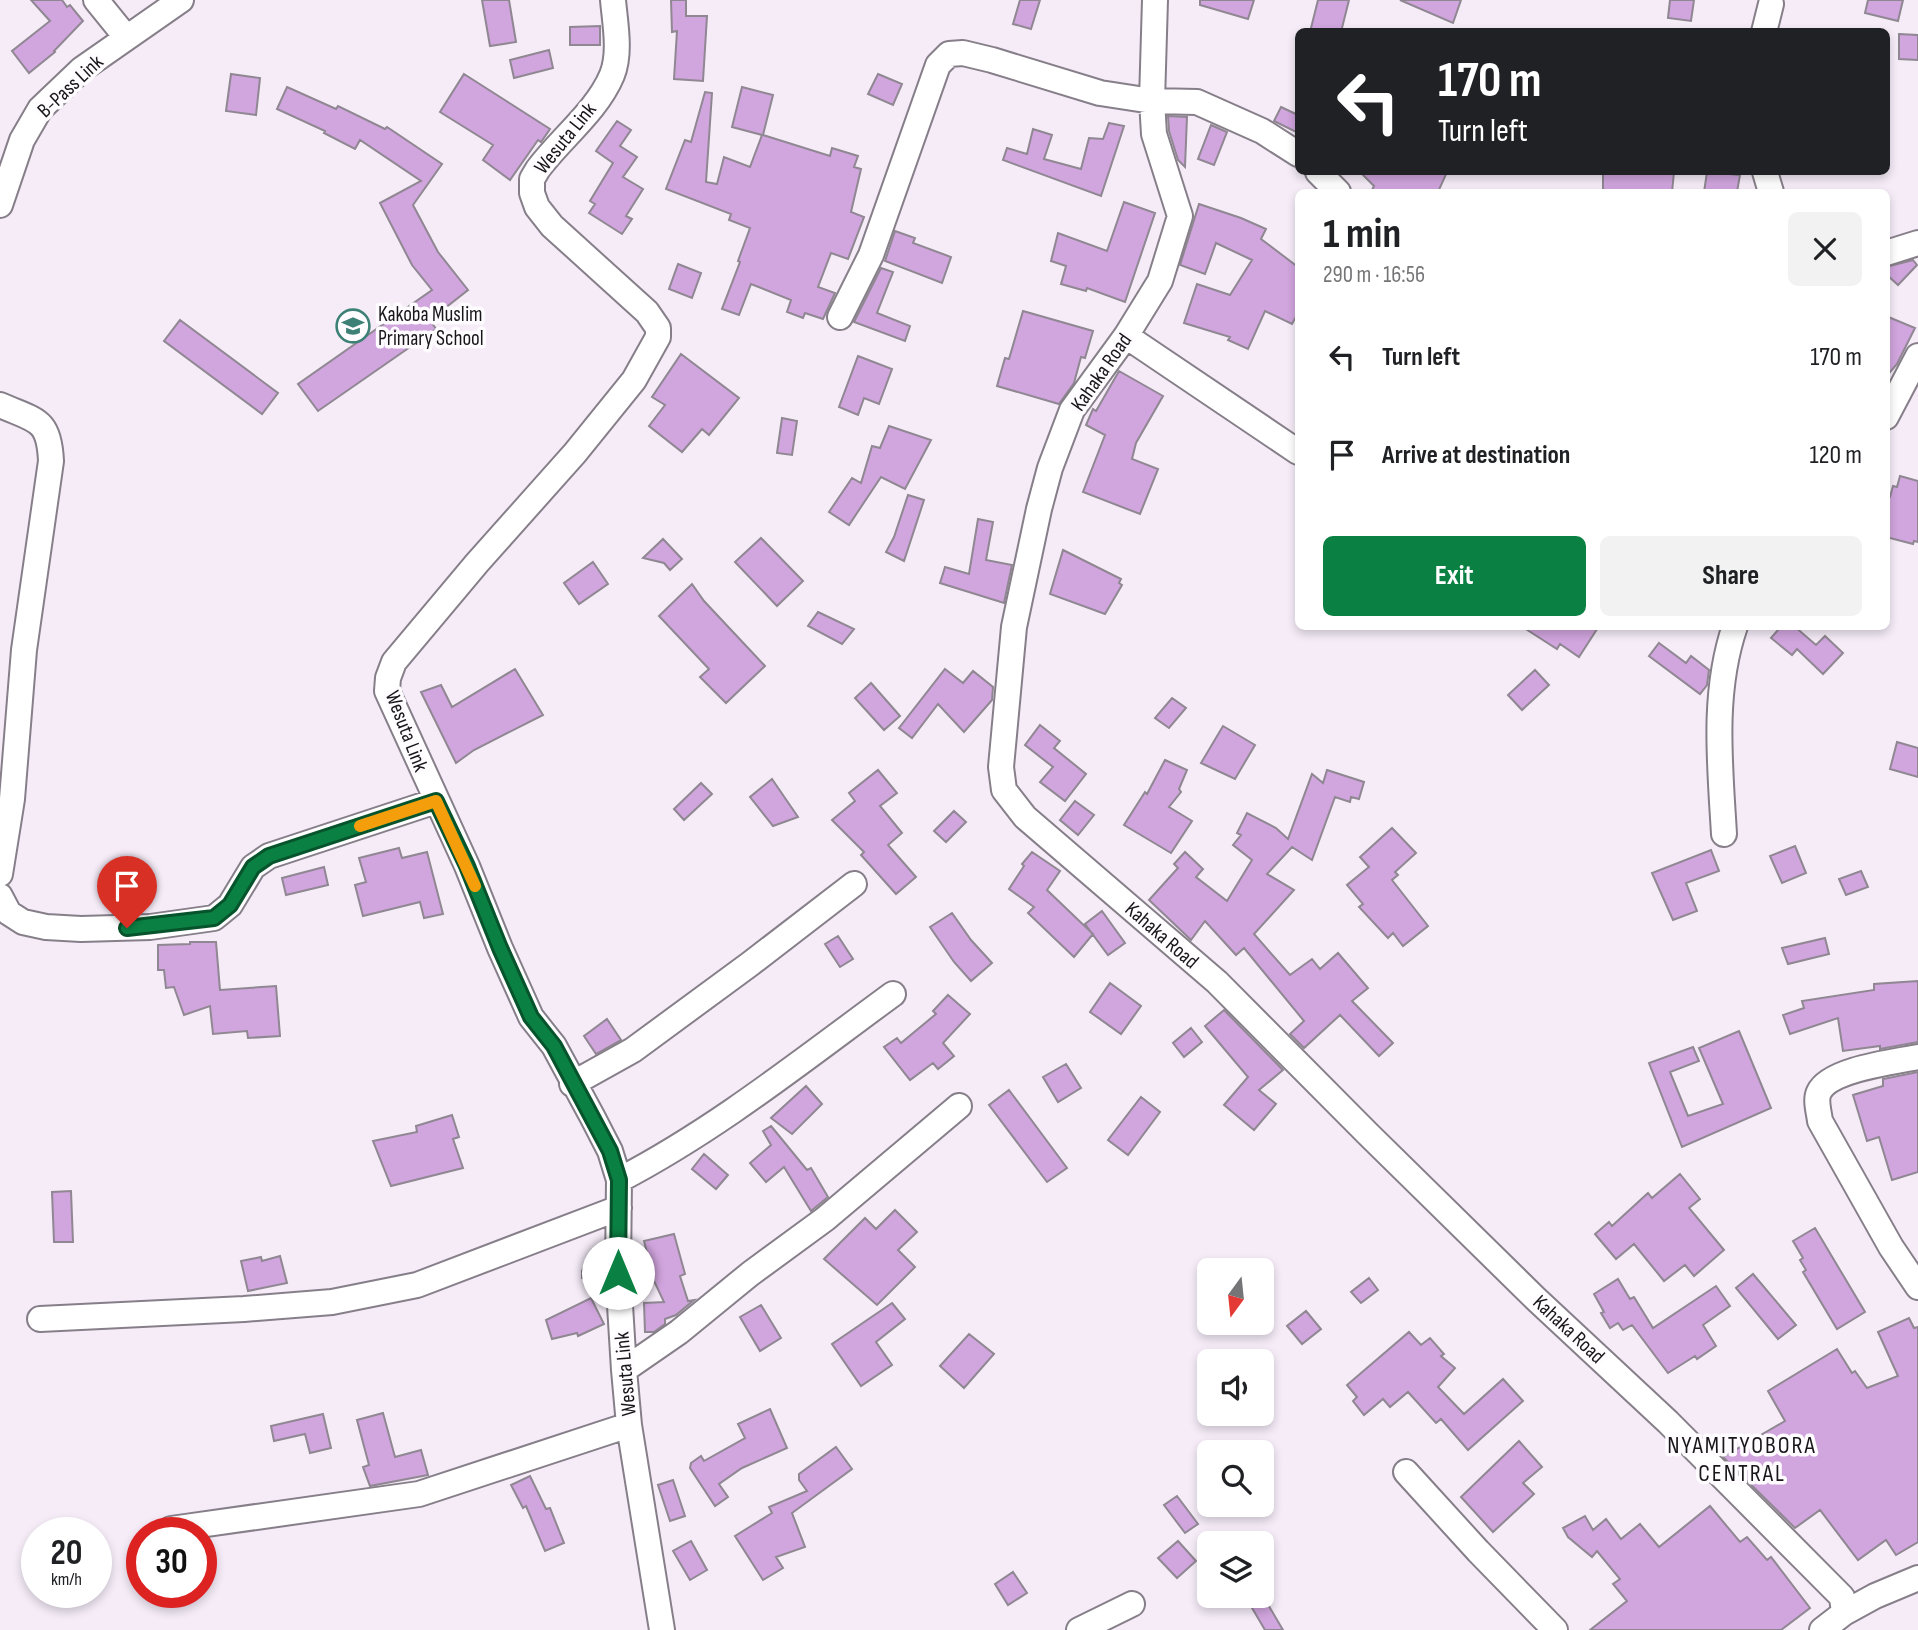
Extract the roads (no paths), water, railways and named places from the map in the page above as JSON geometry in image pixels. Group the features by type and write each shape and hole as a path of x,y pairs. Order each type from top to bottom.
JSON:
{"street":[{"path":"96,0 126,37"},
{"name":"B-Pass Link","path":"0,205 22,140 40,110 82,69 181,0"},
{"name":"Wesuta Link","path":"613,0 616,56 612,75 587,113 538,169 532,179 532,193 537,207 552,226 647,312 658,328 658,337 634,380 575,453 477,563 394,663 388,678 387,691 467,866 531,1017 554,1046 610,1151 619,1180 618,1273 629,1425 662,1630"},
{"name":"Kahaka Road","path":"1155,0 1152,102 1154,134 1180,216 1160,281 1126,336 1072,410 1050,468 1038,509 1014,627 1001,767 1004,790 1025,817 1217,982 1398,1164 1668,1422 1842,1597 1844,1613"},
{"path":"1765,28 1771,4"},
{"path":"841,317 871,255 938,65 949,54 963,53 1100,93 1152,102 1198,103 1262,131 1295,152"},
{"path":"1321,175 1335,189"},
{"path":"1890,252 1918,243"},
{"path":"1126,336 1295,450"},
{"path":"1890,409 1918,356"},
{"path":"0,405 45,427 50,440 51,461 24,650 12,799 0,874"},
{"path":"1724,834 1719,748 1722,681 1734,630"},
{"path":"0,896 9,914 23,922 46,928 150,927 214,918 230,905 253,867 269,856 436,801"},
{"path":"572,1084 633,1050 854,884"},
{"path":"619,1180 652,1163 747,1101 893,994"},
{"path":"1918,1057 1843,1074 1827,1083 1818,1093 1817,1104 1820,1121 1891,1247 1918,1287"},
{"path":"624,1370 679,1332 750,1273 825,1219 959,1106"},
{"path":"40,1319 244,1309 344,1299 417,1285 619,1208"},
{"path":"217,1523 419,1494 629,1425"},
{"path":"1406,1472 1555,1630"},
{"path":"1822,1630 1844,1613 1875,1596 1918,1578"},
{"path":"1079,1630 1132,1604"}],"place":[{"name":"Kakoba Muslim Primary School","path":"353,326"}],"district":[{"name":"NYAMITYOBORA CENTRAL","path":"1742,1459"}]}
